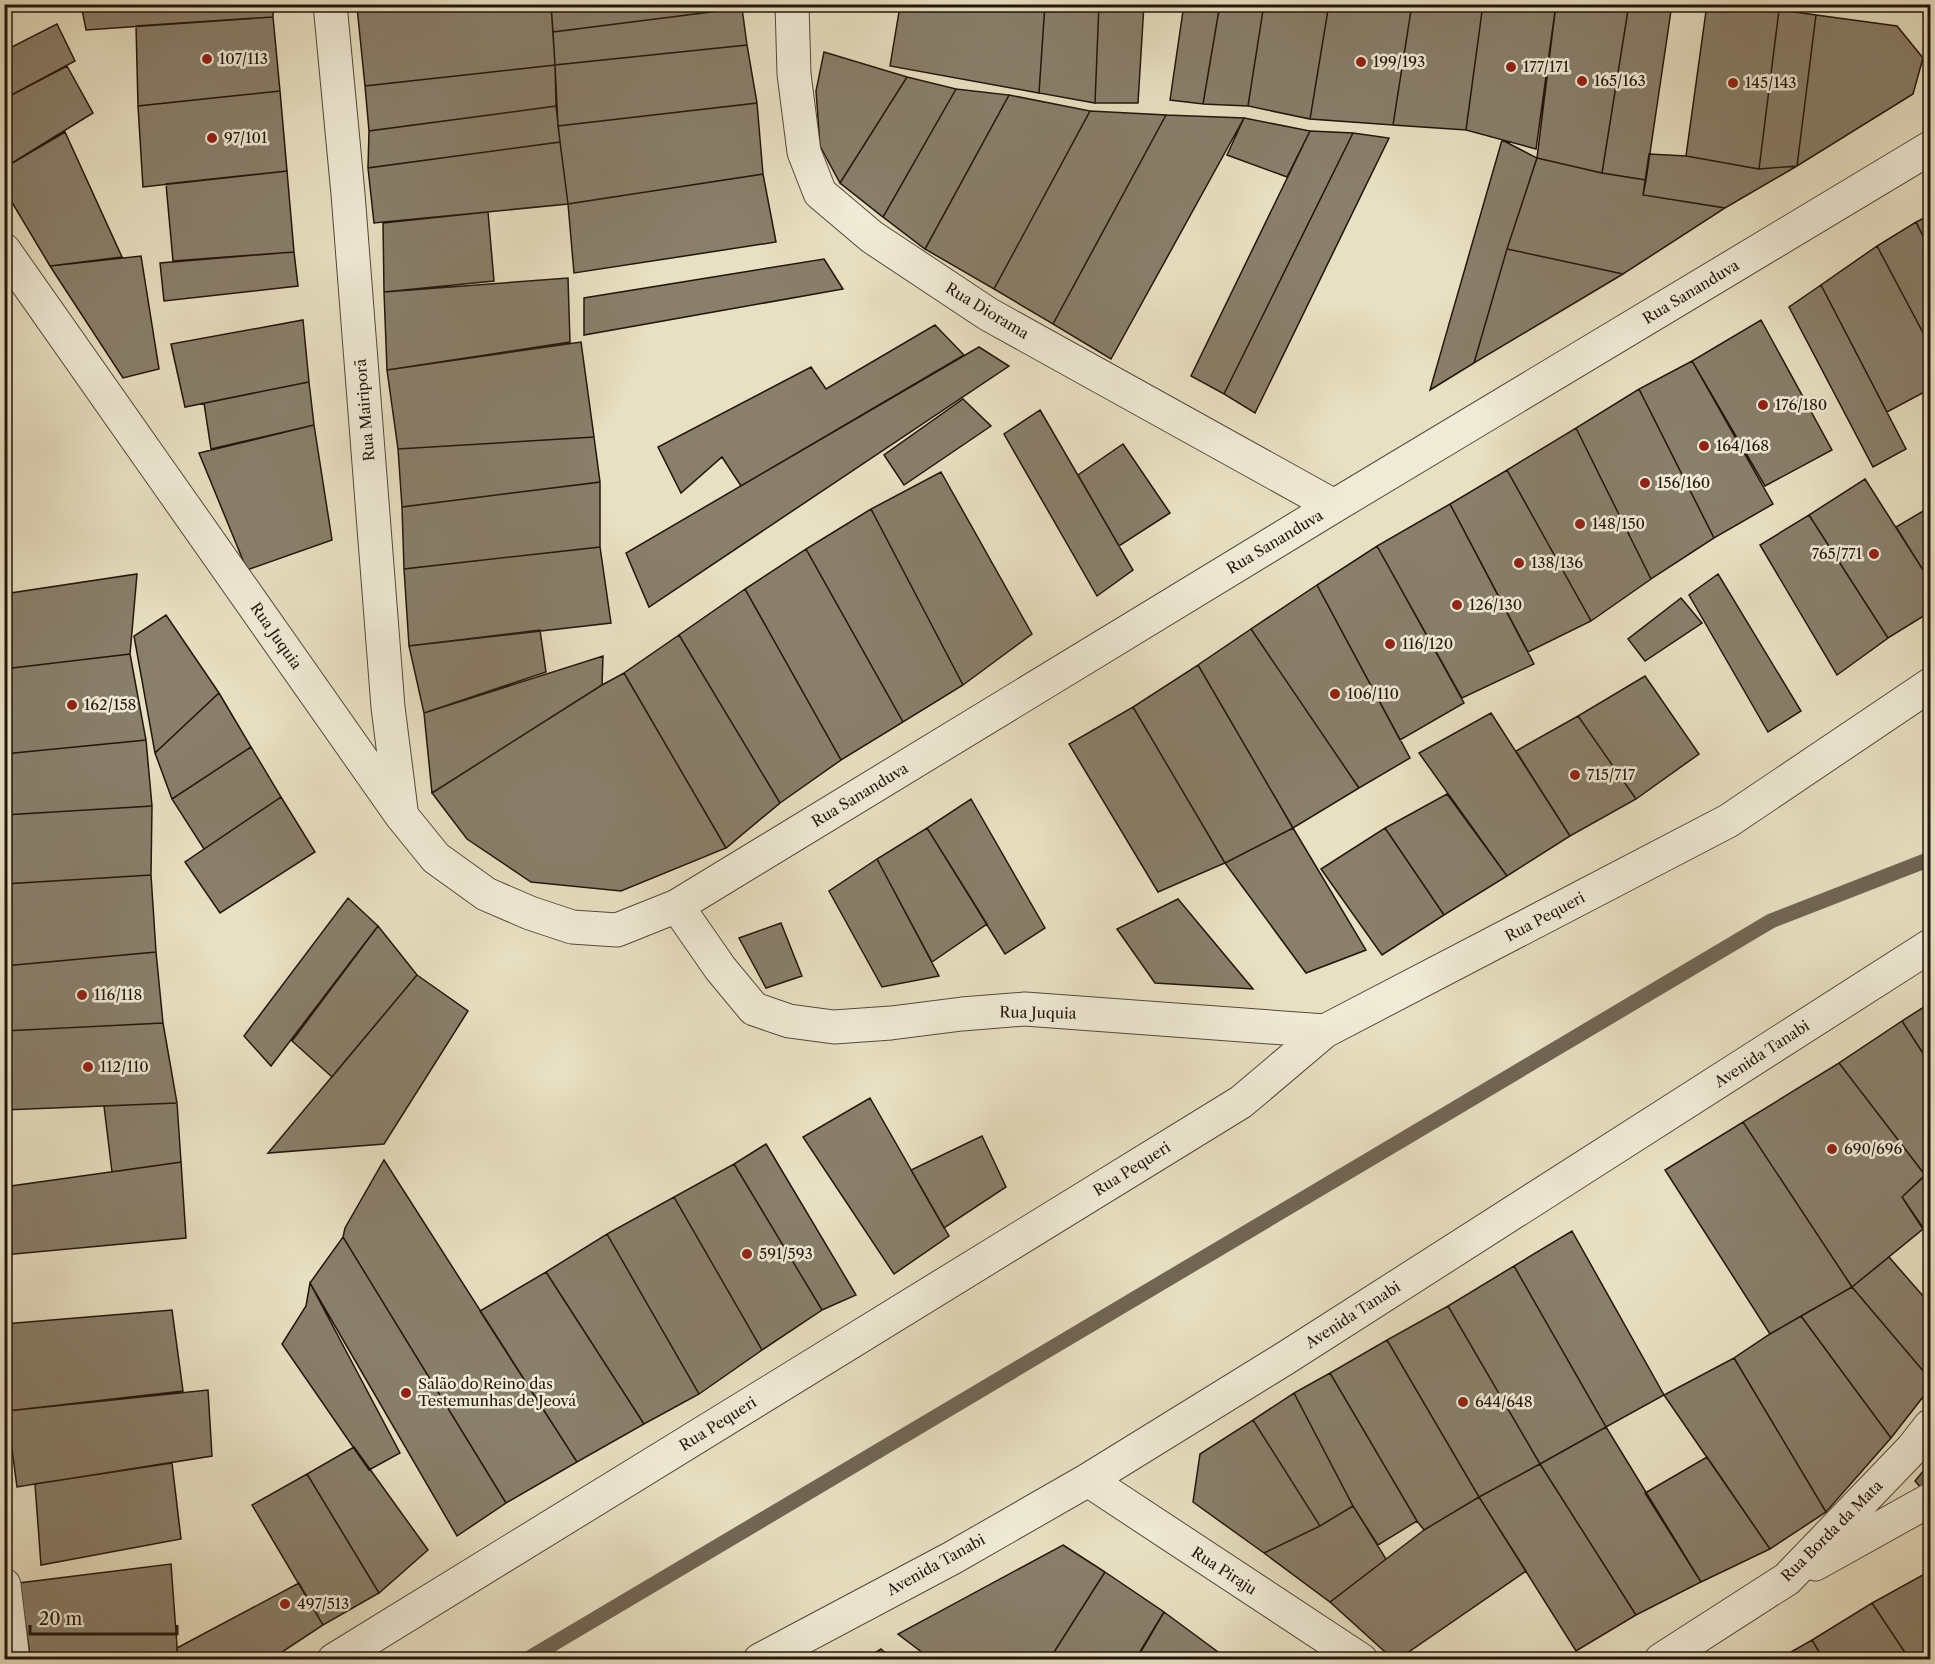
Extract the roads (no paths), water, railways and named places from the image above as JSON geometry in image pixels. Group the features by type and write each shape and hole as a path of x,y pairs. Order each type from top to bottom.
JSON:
{"street":[{"name":"Rua Mairiporã","path":"330,4 349,206 388,707 401,815"},
{"name":"Rua Diorama","path":"792,4 795,74 804,152 820,193 872,237 988,314 1334,506"},
{"name":"Rua Sananduva","path":"617,930 677,906 1334,506 1930,148"},
{"name":"Rua Juquia","path":"4,250 401,815 435,858 486,894 530,913 572,927 617,930"},
{"name":"Rua Pequeri","path":"334,1659 1241,1102 1326,1031 1728,821 1930,685"},
{"name":"Rua Juquia","path":"677,906 720,968 754,1009 789,1021 834,1027 1025,1009 1326,1031"},
{"name":"Avenida Tanabi","path":"760,1659 952,1558 1089,1480 1294,1352 1930,946"},
{"name":"Rua Borda da Mata","path":"1661,1659 1787,1579 1912,1449 1930,1426"},
{"name":"Rua Piraju","path":"1089,1480 1360,1659"},
{"path":"1787,1579 1930,1500"},
{"path":"4,1585 13,1659"}],"waterway":[{"path":"526,1660 1771,921 1930,859"}],"place":[{"name":"107/113","path":"207,59"},
{"name":"199/193","path":"1361,62"},
{"name":"177/171","path":"1511,67"},
{"name":"165/163","path":"1582,81"},
{"name":"145/143","path":"1733,83"},
{"name":"97/101","path":"212,138"},
{"name":"176/180","path":"1763,405"},
{"name":"164/168","path":"1704,446"},
{"name":"156/160","path":"1645,483"},
{"name":"148/150","path":"1580,524"},
{"name":"765/771","path":"1874,554"},
{"name":"138/136","path":"1519,563"},
{"name":"126/130","path":"1457,605"},
{"name":"116/120","path":"1390,644"},
{"name":"106/110","path":"1335,694"},
{"name":"162/158","path":"72,705"},
{"name":"715/717","path":"1575,775"},
{"name":"116/118","path":"82,995"},
{"name":"112/110","path":"88,1067"},
{"name":"690/696","path":"1832,1149"},
{"name":"591/593","path":"747,1254"},
{"name":"Salão do Reino das Testemunhas de Jeová","path":"406,1393"},
{"name":"644/648","path":"1463,1402"},
{"name":"497/513","path":"285,1604"}]}
